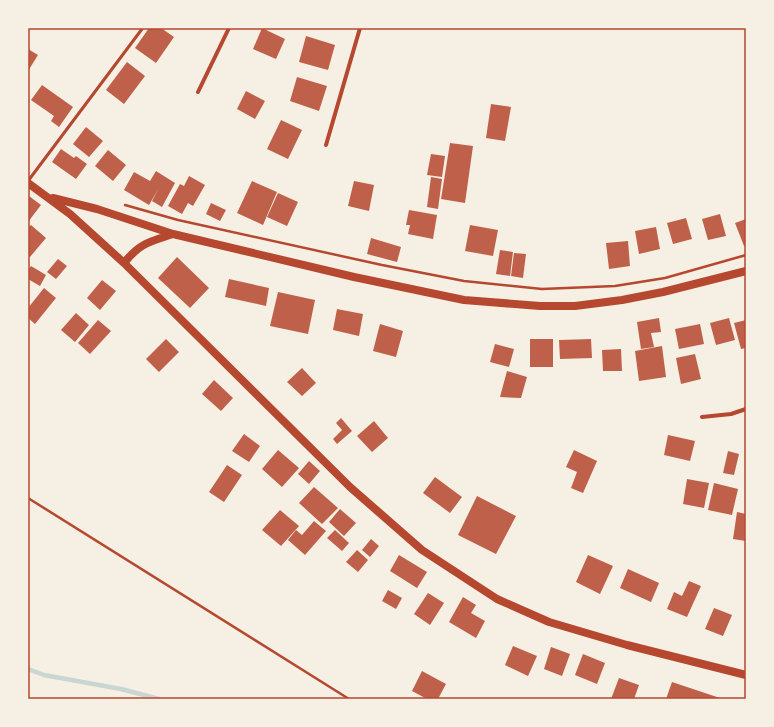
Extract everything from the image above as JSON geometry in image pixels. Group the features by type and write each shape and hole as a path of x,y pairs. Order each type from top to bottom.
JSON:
{"main road":[{"path":"28,182 70,214 124,263 350,487 422,550 497,599 549,622 627,646 746,675"},
{"path":"48,197 97,209 173,234 354,277 464,300 510,304 575,306 622,300 706,282 746,271"},
{"path":"124,263 135,250 144,243 173,234"}],"street":[{"path":"198,92 229,28"},
{"path":"326,145 360,28"},
{"path":"702,417 719,416 746,409"}],"lane":[{"path":"28,182 142,29"}],"path":[{"path":"122,204 178,220 382,265 464,281 542,289 615,286 665,278 746,255"},
{"path":"28,498 349,699"}],"building":[{"path":"149,28 161,28 174,37 156,63 135,48"},
{"path":"262,28 285,39 276,59 253,49"},
{"path":"306,36 335,45 328,70 299,62"},
{"path":"28,49 38,55 28,71"},
{"path":"127,62 145,76 124,104 106,90"},
{"path":"297,77 327,86 319,111 290,101"},
{"path":"42,85 73,107 59,127 51,121 54,116 31,100"},
{"path":"246,91 265,101 255,119 237,109"},
{"path":"491,104 511,107 505,141 486,138"},
{"path":"281,120 302,130 288,159 267,149"},
{"path":"86,127 103,141 89,157 73,144"},
{"path":"450,143 473,146 465,203 441,199"},
{"path":"61,149 74,158 76,156 87,164 76,179 52,162"},
{"path":"108,150 126,165 113,181 95,166"},
{"path":"431,154 445,156 442,177 427,175"},
{"path":"156,171 175,183 162,207 152,201 159,188 149,205 124,190 134,172 150,181"},
{"path":"189,176 205,185 193,206 188,203 182,214 168,206 180,184 184,186"},
{"path":"431,177 442,179 438,209 427,207"},
{"path":"252,181 277,192 263,225 237,213"},
{"path":"354,181 374,185 369,211 348,206"},
{"path":"278,193 298,202 287,226 267,217"},
{"path":"29,196 41,205 28,222 28,197"},
{"path":"211,203 226,210 220,221 206,214"},
{"path":"409,210 437,215 433,239 408,234 410,225 406,225"},
{"path":"720,214 726,236 708,240 702,219"},
{"path":"686,218 692,239 673,244 667,223"},
{"path":"746,219 746,245 744,246 735,223"},
{"path":"31,225 46,238 30,257 28,255 28,228"},
{"path":"470,225 498,230 493,256 465,251"},
{"path":"656,227 660,249 639,254 635,231"},
{"path":"371,238 401,247 397,262 367,254"},
{"path":"628,241 630,266 609,269 606,243"},
{"path":"500,250 513,252 510,276 496,274"},
{"path":"514,253 526,254 523,278 511,276"},
{"path":"177,257 209,288 190,308 158,278"},
{"path":"58,259 67,266 56,279 47,272"},
{"path":"31,266 46,275 40,286 28,279 28,270"},
{"path":"229,279 269,288 266,306 225,297"},
{"path":"102,280 116,291 100,310 87,298"},
{"path":"44,288 56,298 35,324 28,318 28,308"},
{"path":"278,292 315,300 308,334 270,326"},
{"path":"337,309 363,314 359,336 333,330"},
{"path":"76,313 89,325 75,342 61,330"},
{"path":"659,318 661,332 651,333 654,347 641,349 637,322"},
{"path":"729,318 735,340 716,345 710,323"},
{"path":"98,320 111,331 90,354 78,343"},
{"path":"746,320 746,348 741,349 734,323"},
{"path":"380,324 403,331 396,357 373,351"},
{"path":"700,324 704,344 679,349 675,329"},
{"path":"166,339 179,352 159,372 146,359"},
{"path":"530,339 553,339 553,367 530,367"},
{"path":"591,339 592,358 560,359 559,340"},
{"path":"495,344 514,349 509,367 490,362"},
{"path":"662,346 666,377 639,381 635,351"},
{"path":"621,349 622,371 603,371 602,350"},
{"path":"695,354 701,379 681,384 676,358"},
{"path":"302,368 316,383 302,396 287,382"},
{"path":"507,371 527,377 521,398 500,397"},
{"path":"214,380 233,398 221,411 202,394"},
{"path":"341,418 352,431 337,444 333,439 342,430 336,423"},
{"path":"374,421 388,438 372,452 357,436"},
{"path":"244,434 260,446 249,462 232,451"},
{"path":"668,435 695,441 690,461 664,455"},
{"path":"278,450 299,468 282,487 262,469"},
{"path":"574,450 597,461 583,493 571,488 577,472 566,467"},
{"path":"728,451 739,454 734,475 723,473"},
{"path":"309,461 320,471 309,484 298,474"},
{"path":"227,465 242,475 224,502 209,492"},
{"path":"435,477 462,497 450,513 423,493"},
{"path":"687,479 709,483 704,508 683,504"},
{"path":"714,483 738,489 732,515 708,510"},
{"path":"314,487 338,508 322,524 299,503"},
{"path":"477,496 516,516 496,554 458,535"},
{"path":"340,509 356,523 344,536 329,522"},
{"path":"280,510 299,526 281,546 262,530"},
{"path":"737,512 746,514 746,541 733,539"},
{"path":"314,521 326,531 305,555 288,540 296,530 302,535"},
{"path":"335,530 349,543 342,551 327,538"},
{"path":"371,539 379,546 370,557 362,550"},
{"path":"357,550 368,560 358,572 346,562"},
{"path":"399,555 427,572 417,588 390,571"},
{"path":"588,555 613,566 600,594 576,582"},
{"path":"628,569 659,583 651,602 620,588"},
{"path":"689,581 701,586 687,617 667,609 674,592 682,596"},
{"path":"388,590 402,598 396,609 382,601"},
{"path":"428,593 444,603 430,625 414,614"},
{"path":"463,597 476,605 471,613 485,621 476,638 449,622"},
{"path":"714,608 732,615 723,636 705,629"},
{"path":"513,646 537,656 528,676 505,665"},
{"path":"551,647 570,654 562,676 544,669"},
{"path":"583,654 605,663 597,684 575,675"},
{"path":"422,671 446,684 438,699 427,699 412,691"},
{"path":"619,678 639,685 634,699 611,699"},
{"path":"672,682 723,699 666,699"}],"waterway":[{"path":"28,669 44,675 121,689 159,699"}]}
